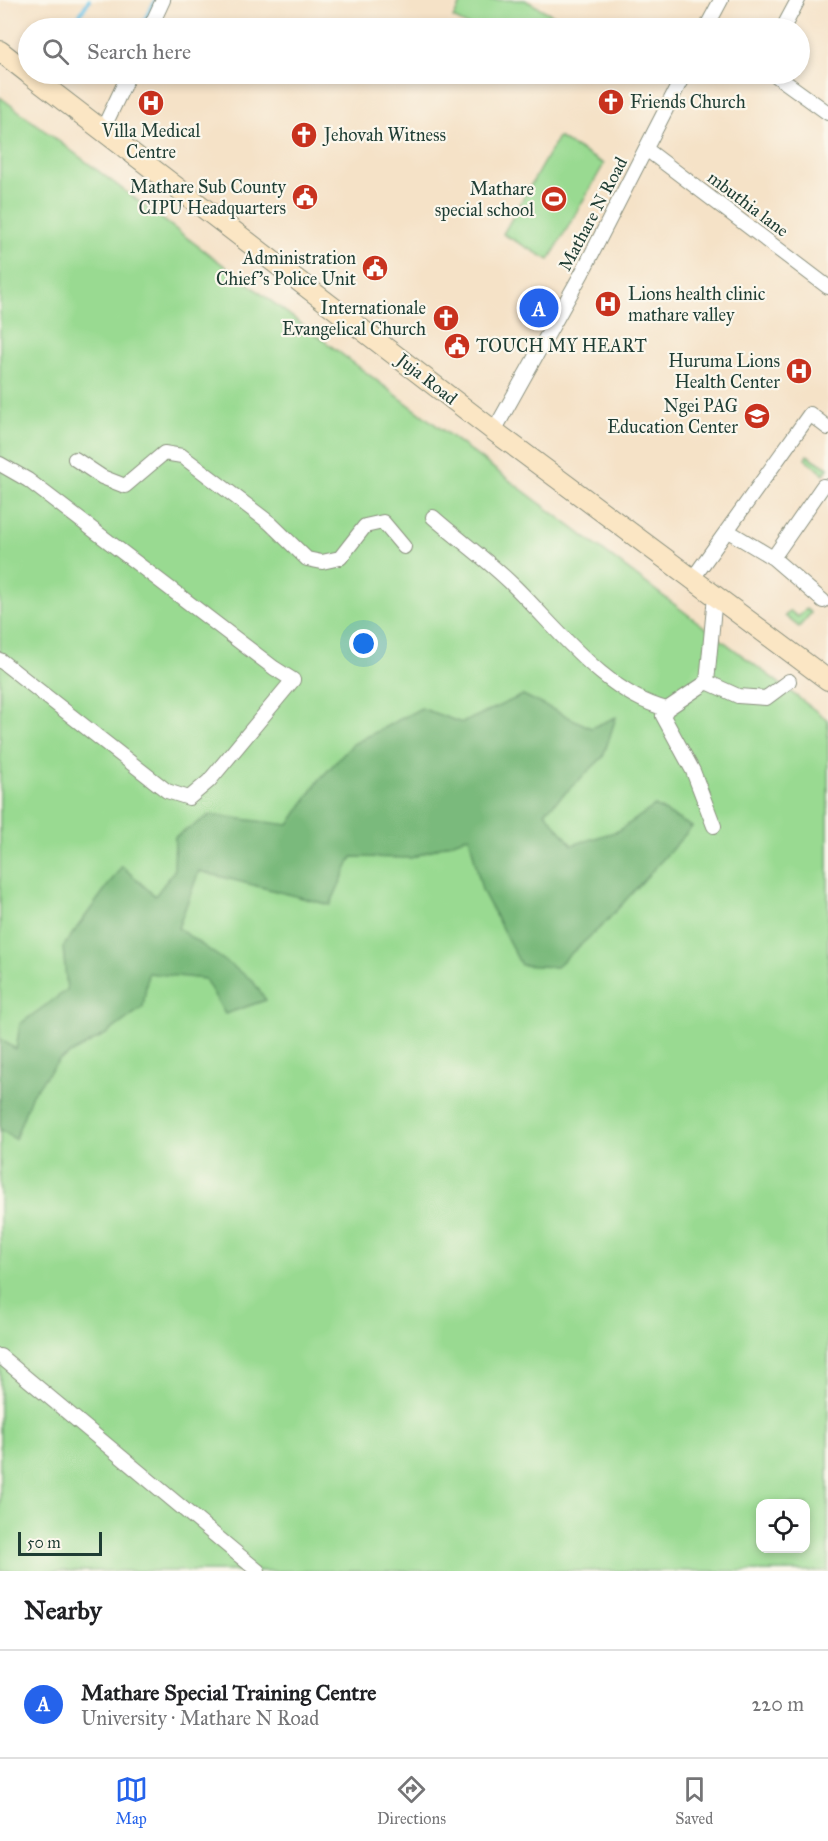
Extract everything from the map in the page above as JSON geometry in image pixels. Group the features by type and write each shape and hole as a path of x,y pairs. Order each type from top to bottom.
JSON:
{"main road":[{"name":"Juja Road","path":"0,51 18,65"},
{"name":"Juja Road","path":"44,84 691,581 715,596 828,680"}],"street":[{"path":"155,18 163,0"},
{"path":"711,18 721,0"},
{"path":"788,18 798,0"},
{"path":"103,129 124,84"},
{"name":"Mathare N Road","path":"494,431 582,273 679,84"},
{"path":"788,84 828,113"},
{"name":"mbuthia lane","path":"646,149 828,287"},
{"path":"691,581 810,414 828,428"},
{"path":"75,459 102,477 125,486 164,453 182,456 270,523 307,559 322,562 340,558 365,526 382,522 404,547"},
{"path":"0,464 28,480 274,668 293,680 209,781 189,798 167,791 0,660"},
{"path":"773,558 823,486"},
{"path":"433,518 513,585 564,638 617,684 647,704 667,709"},
{"path":"728,531 773,558 823,601"},
{"path":"707,682 715,596"},
{"path":"707,682 738,696 766,698 789,681"},
{"path":"707,682 667,709 663,716 693,771 714,826"},
{"path":"0,1356 258,1571"}],"green space":[{"path":"463,0 525,0 558,18 453,18"},
{"path":"0,97 828,720 828,1571 0,1571"},
{"name":"Mathare special school","path":"558,137 604,164 549,260 503,234"},
{"path":"807,455 828,468 824,474 805,459"},
{"path":"806,609 811,613 799,627 785,616 790,611 798,617"},
{"path":"523,695 591,728 616,717 603,757 545,812 572,845 618,831 655,806 692,827 604,924 556,967 521,965 482,890 469,836 411,858 352,857 330,905 199,871 178,928 252,980 266,1000 225,1014 205,979 148,973 143,1007 106,1034 59,1060 32,1094 15,1139 0,1129 0,1039 16,1049 20,1024 67,990 63,947 122,866 155,896 174,871 175,837 210,815 289,825 319,780 353,744 421,708 462,723"}],"waterway":[{"path":"78,18 89,0"},
{"path":"146,18 156,0"}],"place":[{"name":"Friends Church","path":"611,102"},
{"name":"Villa Medical Centre","path":"151,103"},
{"name":"Jehovah Witness","path":"304,135"},
{"name":"Mathare Sub County CIPU Headquarters","path":"305,197"},
{"name":"Mathare special school","path":"554,199"},
{"name":"Administration Chief's Police Unit","path":"375,268"},
{"name":"Lions health clinic mathare valley","path":"608,304"},
{"name":"Mathare Special Training Centre","path":"539,308"},
{"name":"Internationale Evangelical Church","path":"446,318"},
{"name":"TOUCH MY HEART","path":"457,346"},
{"name":"Huruma Lions Health Center","path":"799,371"},
{"name":"Ngei PAG Education Center","path":"757,416"}]}
